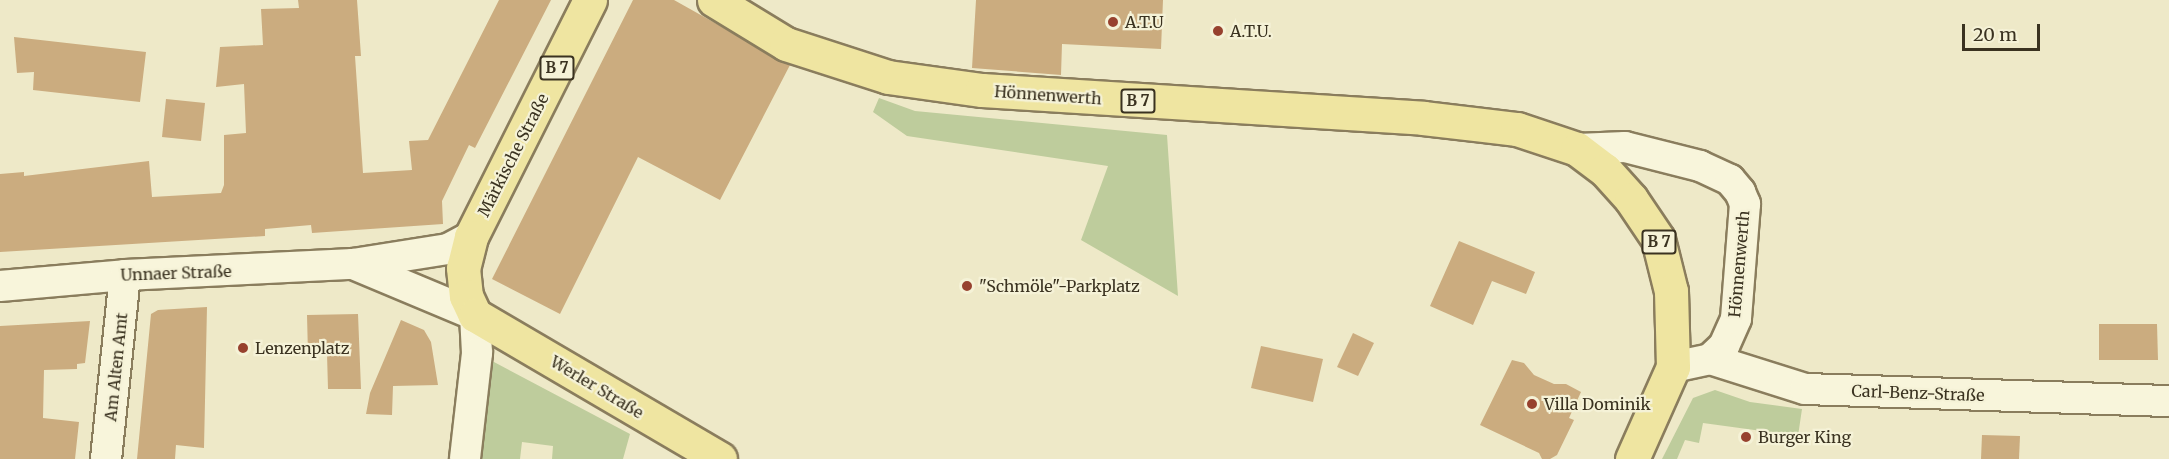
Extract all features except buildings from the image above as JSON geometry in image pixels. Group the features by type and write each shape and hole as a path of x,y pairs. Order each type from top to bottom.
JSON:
{"main road":[{"name":"Märkische Straße","path":"475,315 466,296 463,268 471,237 590,0"},
{"name":"Hönnenwerth","path":"714,0 786,44 888,77 993,91 1423,118 1517,129 1576,149 1605,170 1632,200 1658,239 1671,291 1673,367 1632,459"},
{"name":"Werler Straße","path":"475,315 720,459"}],"street":[{"name":"Hönnenwerth","path":"1576,149 1625,147 1708,169 1730,180 1740,192 1745,204 1736,319 1724,346 1710,359"},
{"name":"Unnaer Straße","path":"0,286 125,275 353,264 448,249 471,237"},
{"name":"Unnaer Straße","path":"353,264 475,315"},
{"name":"Am Alten Amt","path":"106,459 125,275"},
{"path":"465,459 477,353 475,315"},
{"name":"Carl-Benz-Straße","path":"1673,367 1710,359 1805,389 2169,401"}],"green space":[{"path":"879,98 915,111 1167,135 1178,296 1081,240 1108,166 907,136 873,112"},
{"path":"477,353 630,434 623,459 552,459 553,446 522,442 520,459 465,459"},
{"path":"1715,390 1750,402 1802,409 1798,436 1703,423 1699,443 1685,440 1677,459 1662,459 1693,398"}],"place":[{"name":"A.T.U","path":"1113,22"},
{"name":"A.T.U.","path":"1218,31"},
{"name":"\"Schmöle\"-Parkplatz","path":"967,286"},
{"name":"Lenzenplatz","path":"243,348"},
{"name":"Villa Dominik","path":"1532,404"},
{"name":"Burger King","path":"1746,437"}]}
